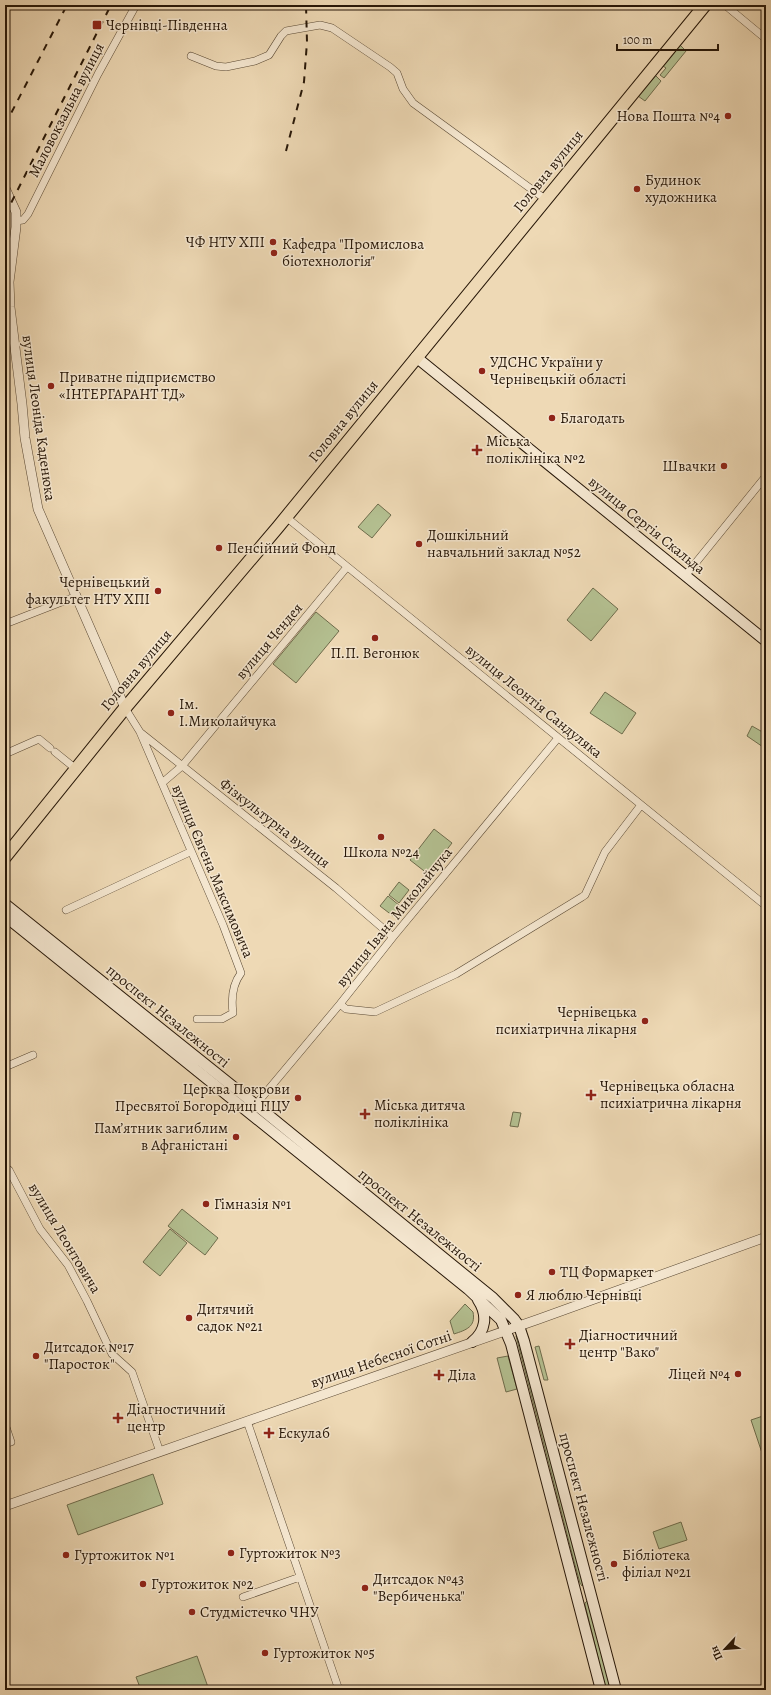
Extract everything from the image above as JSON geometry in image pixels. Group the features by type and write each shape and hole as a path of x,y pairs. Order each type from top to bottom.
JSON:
{"main road":[{"name":"Головна вулиця","path":"5,857 125,708 286,517 704,5"},
{"name":"вулиця Сергія Скальда","path":"416,357 766,641"},
{"name":"проспект Незалежності","path":"5,904 475,1295 501,1320 506,1330 530,1414 601,1690"},
{"name":"проспект Незалежності","path":"5,916 493,1298 509,1313 519,1326 555,1455 616,1690"},
{"path":"472,1342 480,1334 485,1318 480,1303 475,1295"}],"street":[{"name":"Маловокзальна вулиця","path":"16,221 22,220 28,214 98,74 136,5"},
{"path":"725,5 766,39"},
{"path":"191,56 216,66 226,67 255,61 269,55 286,31 320,25 332,28 394,70 400,80 402,89 413,103 546,199"},
{"name":"вулиця Леоніда Каденюка","path":"5,188 14,206 16,221 9,282 10,306 22,404 24,438 38,509 125,708"},
{"path":"685,576 766,476"},
{"name":"вулиця Леонтія Сандуляка","path":"286,517 766,906"},
{"name":"вулиця Чендея","path":"162,783 182,766 347,567"},
{"path":"5,624 77,596"},
{"name":"вулиця Євгена Максимовича","path":"125,708 140,732 190,852 223,925 241,973 237,978 231,996 233,1013 222,1019 197,1019"},
{"name":"Фізкультурна вулиця","path":"140,732 336,888 393,937"},
{"name":"вулиця Івана Миколайчука","path":"253,1109 558,738"},
{"path":"5,754 39,739 76,769"},
{"path":"340,1004 346,1009 375,1012 456,974 582,897 605,852 641,805"},
{"path":"66,910 190,852"},
{"path":"5,1067 13,1062 33,1055"},
{"name":"вулиця Леонтовича","path":"5,1167 9,1170 40,1228 68,1265 88,1301 112,1354 132,1372 160,1452"},
{"name":"вулиця Небесної Сотні","path":"5,1506 519,1326 766,1237"},
{"path":"246,1421 339,1690"},
{"path":"5,1424 11,1442 5,1444"},
{"path":"243,1596 300,1577"}],"green space":[{"path":"680,45 686,51 664,78 660,75 666,68 663,66"},
{"path":"655,75 661,81 645,101 638,96"},
{"path":"378,504 391,515 372,538 358,527"},
{"path":"593,588 618,609 591,641 567,620"},
{"path":"316,612 339,631 296,683 273,664"},
{"path":"605,692 636,713 622,734 590,713"},
{"path":"752,726 766,734 766,749 747,736"},
{"path":"434,829 452,843 428,874 410,860"},
{"path":"399,882 409,890 399,903 389,895"},
{"path":"388,896 400,906 393,916 380,906"},
{"path":"513,1112 521,1113 518,1127 510,1126"},
{"path":"182,1209 218,1238 205,1255 168,1226"},
{"path":"170,1229 187,1243 160,1276 143,1262"},
{"path":"465,1304 473,1312 473,1321 469,1327 454,1334 450,1321"},
{"path":"516,1336 519,1337 583,1583 582,1586 574,1561"},
{"path":"539,1346 548,1380 544,1380 535,1347"},
{"path":"508,1356 517,1389 506,1392 497,1358"},
{"path":"766,1415 766,1465 751,1420"},
{"path":"153,1474 163,1504 78,1535 67,1505"},
{"path":"681,1522 687,1540 659,1549 653,1532"},
{"path":"587,1601 611,1690 606,1690 585,1605"},
{"path":"197,1656 209,1690 141,1690 136,1677"}],"railway":[{"path":"5,125 67,5"},
{"path":"5,215 111,5"},
{"path":"286,151 304,82 307,42 306,5"}],"place":[{"name":"Чернівці-Південна","path":"97,25"},
{"name":"Нова Пошта №4","path":"728,116"},
{"name":"Будинок художника","path":"637,189"},
{"name":"ЧФ НТУ ХПІ","path":"273,242"},
{"name":"Кафедра \"Промислова біотехнологія\"","path":"274,253"},
{"name":"УДСНС України у Чернівецькій області","path":"482,371"},
{"name":"Приватне підприємство «ІНТЕРГАРАНТ ТД»","path":"51,386"},
{"name":"Благодать","path":"552,418"},
{"name":"Міська поліклініка №2","path":"477,450"},
{"name":"Швачки","path":"724,466"},
{"name":"Дошкільний навчальний заклад №52","path":"419,544"},
{"name":"Пенсійний Фонд","path":"219,548"},
{"name":"Чернівецький факультет НТУ ХПІ","path":"158,591"},
{"name":"П.П. Вегонюк","path":"375,638"},
{"name":"Ім. І.Миколайчука","path":"171,713"},
{"name":"Школа №24","path":"381,837"},
{"name":"Чернівецька психіатрична лікарня","path":"645,1021"},
{"name":"Чернівецька обласна психіатрична лікарня","path":"591,1095"},
{"name":"Церква Покрови Пресвятої Богородиці ПЦУ","path":"298,1098"},
{"name":"Міська дитяча поліклініка","path":"365,1114"},
{"name":"Пам’ятник загиблим в Афганістані","path":"236,1137"},
{"name":"Гімназія №1","path":"206,1204"},
{"name":"ТЦ Формаркет","path":"552,1272"},
{"name":"Я люблю Чернівці","path":"518,1295"},
{"name":"Дитячий садок №21","path":"189,1318"},
{"name":"Діагностичний центр \"Вако\"","path":"570,1344"},
{"name":"Дитсадок №17 \"Паросток\"","path":"36,1356"},
{"name":"Ліцей №4","path":"738,1374"},
{"name":"Діла","path":"439,1375"},
{"name":"Діагностичний центр","path":"118,1418"},
{"name":"Ескулаб","path":"269,1433"},
{"name":"Гуртожиток №3","path":"231,1553"},
{"name":"Гуртожиток №1","path":"66,1555"},
{"name":"Бібліотека філіал №21","path":"614,1564"},
{"name":"Гуртожиток №2","path":"143,1584"},
{"name":"Дитсадок №43 \"Вербиченька\"","path":"365,1588"},
{"name":"Студмістечко ЧНУ","path":"192,1612"},
{"name":"Гуртожиток №5","path":"265,1653"}]}
